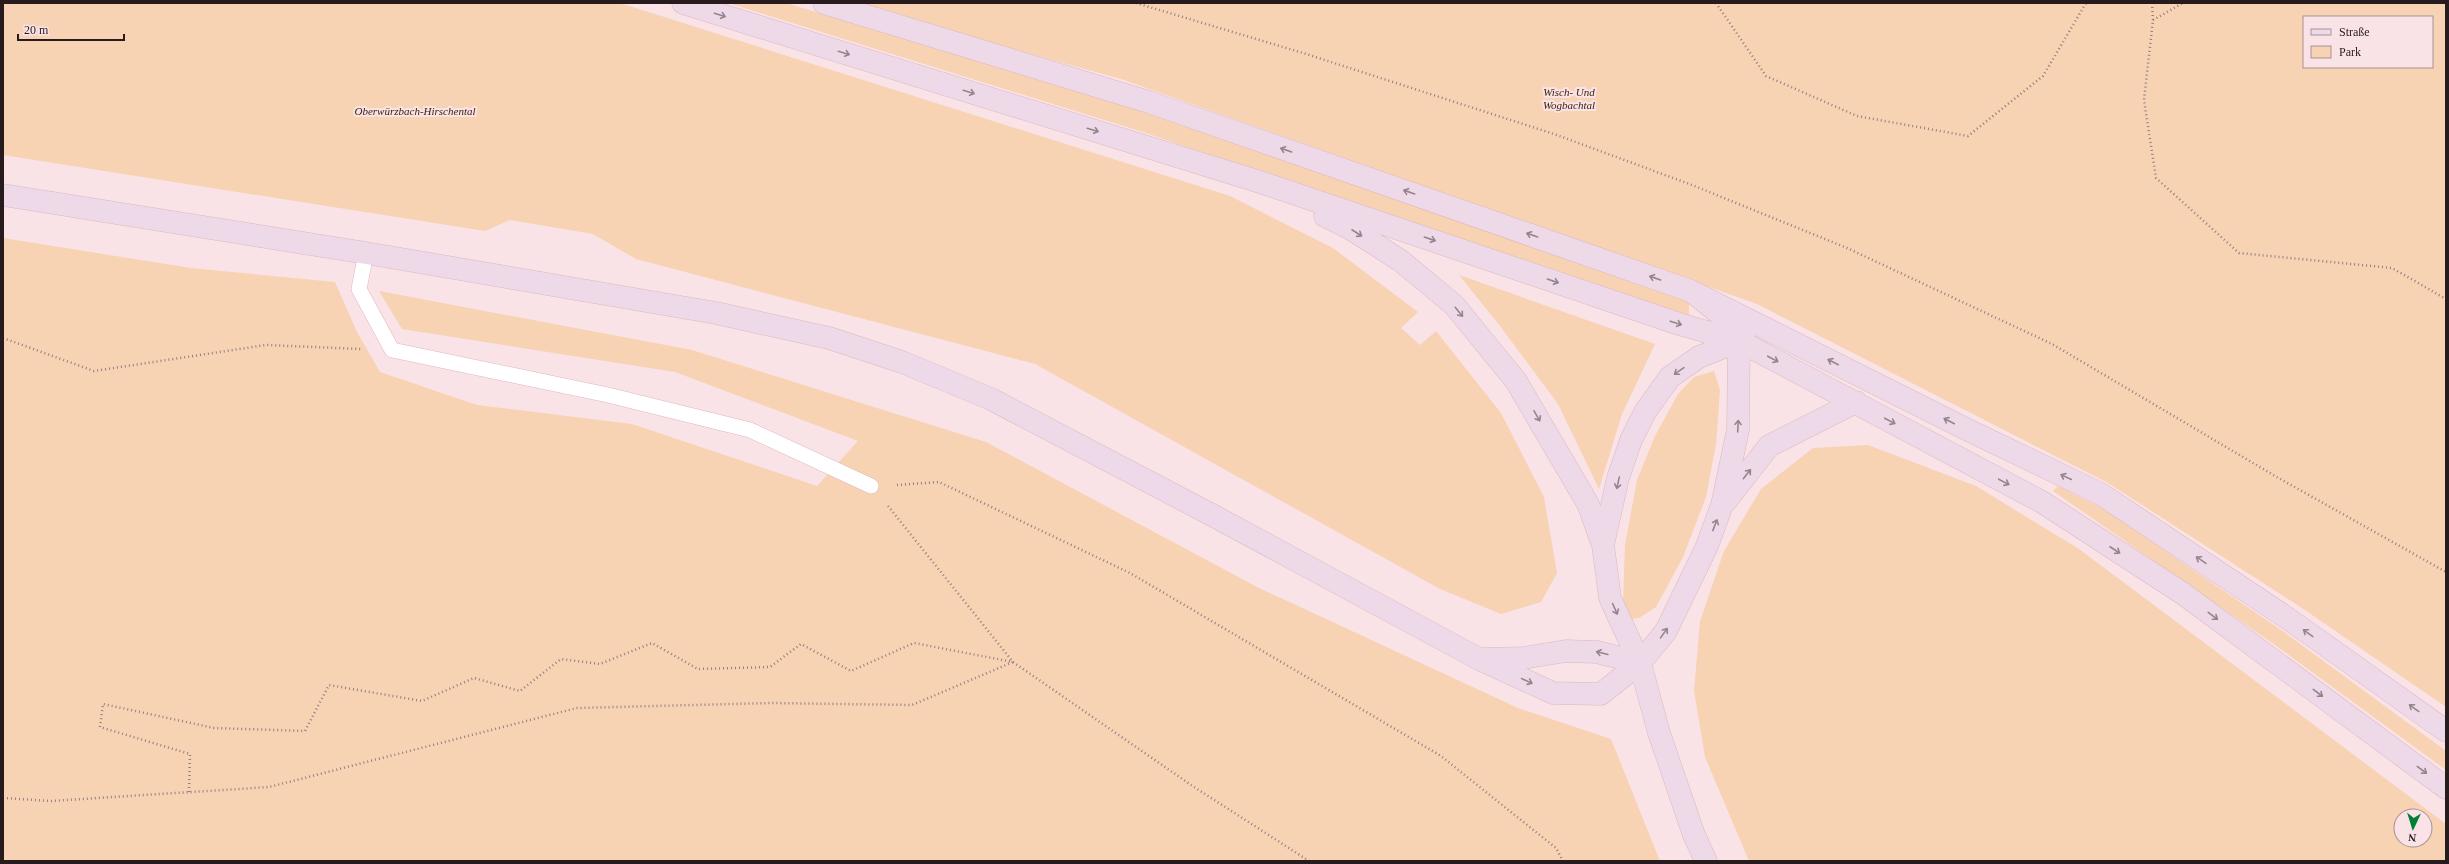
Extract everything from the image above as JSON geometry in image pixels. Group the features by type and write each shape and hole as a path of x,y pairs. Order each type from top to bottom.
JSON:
{"main road":[{"path":"683,3 1260,182 1679,324 1738,341 1856,402 2042,502 2182,593 2446,788"},
{"path":"824,3 1149,102 1691,291 1968,430 2101,494 2290,620 2446,731"},
{"path":"1260,182 1358,233 1401,262 1454,305 1516,381 1588,504 1603,545 1610,598 1640,663 1659,733 1694,835 1706,861"},
{"path":"3,195 366,253 716,313 829,338 902,362 991,399 1219,518 1479,659 1553,693 1601,694 1640,663 1666,631 1707,546 1722,505 1738,430 1738,341 1726,319 1691,291"},
{"path":"1603,545 1618,478 1631,440 1645,412 1670,377 1699,357 1738,341 1761,333 1784,337"},
{"path":"1722,505 1770,446 1856,402"},
{"path":"1479,659 1523,658 1566,651 1597,652 1640,663"}],"lane":[{"path":"366,253 359,289 392,350 608,395 750,430 870,486"}],"path":[{"path":"1136,3 1303,52 1554,134 1692,186 1847,248 2052,344 2275,476 2446,572"},
{"path":"1716,3 1766,76 1857,116 1968,136 2043,76 2086,3"},
{"path":"2152,3 2153,20 2144,100 2156,178 2239,253 2392,268 2446,300"},
{"path":"2153,20 2183,3"},
{"path":"3,338 94,371 266,345 392,350"},
{"path":"870,486 939,482 1130,573 1442,756 1556,848 1563,861"},
{"path":"870,486 944,574 1013,662 1191,785 1310,861"},
{"path":"189,792 190,754 100,727 103,704 214,728 305,731 330,685 422,700 474,678 520,692 561,660 600,664 652,643 698,669 770,667 801,644 851,671 914,643 1013,662"},
{"path":"3,798 52,800 269,787 577,708 772,703 912,705 1013,662"}],"green space":[{"name":"Oberwürzbach-Hirschental","path":"3,3 620,3 1230,196 1333,248 1418,312 1401,328 1420,345 1436,331 1501,413 1544,497 1557,573 1541,602 1501,614 1440,589 1035,364 636,259 593,234 510,220 485,231 3,155"},
{"path":"728,3 786,3 1147,112 1673,294 1689,303 1689,319 1143,132"},
{"name":"Wisch- Und Wogbachtal","path":"846,3 2446,3 2446,707 2299,606 2108,483 1757,304 1121,79"},
{"path":"3,238 191,268 335,282 357,332 380,372 477,405 632,424 817,486 858,441 675,372 402,329 379,291 692,350 986,442 1259,588 1518,708 1611,739 1660,861 3,861"},
{"path":"1459,275 1655,344 1622,414 1599,489 1558,404 1500,326"},
{"path":"1714,371 1720,390 1716,444 1706,497 1683,557 1656,607 1639,618 1632,619 1625,615 1623,604 1625,545 1637,480 1655,436 1678,394 1694,377"},
{"path":"1868,445 1976,486 2079,549 2425,808 2393,808 2393,848 2433,848 2433,814 2446,824 2446,861 1749,861 1705,757 1694,691 1700,621 1724,551 1761,489 1813,448"},
{"path":"2058,486 2104,509 2284,632 2446,751 2446,770 2275,645 2053,491"}]}
